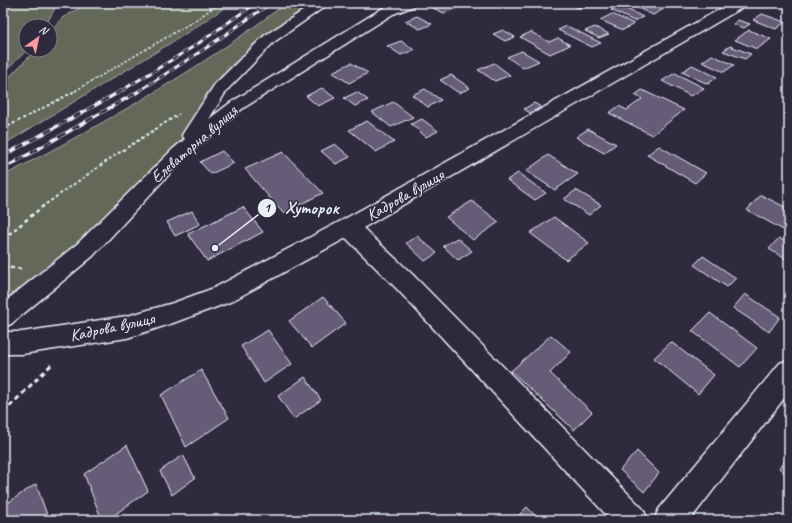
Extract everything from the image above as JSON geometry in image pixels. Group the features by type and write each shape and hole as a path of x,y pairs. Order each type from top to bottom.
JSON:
{"street":[{"path":"179,153 222,87 269,39 324,3"},
{"name":"Елеваторна вулиця","path":"3,317 85,250 179,153 236,106 388,11 409,3"},
{"name":"Кадрова вулиця","path":"3,343 22,343 127,327 173,313 222,295 348,227 740,3"},
{"path":"348,227 410,287 632,520"},
{"path":"670,520 789,372"}],"path":[{"path":"3,129 75,91 194,21 220,3"},
{"path":"3,239 42,206 111,158 182,112"},
{"path":"3,413 54,363"}],"green space":[{"path":"3,3 58,3 50,18 18,18 19,58 3,73"},
{"path":"88,3 232,3 179,38 3,145 3,88 12,74 28,58 58,58 58,23 62,18"},
{"path":"286,3 312,3 277,28 227,69 207,93 196,121 164,164 66,253 3,301 3,176 112,117 184,74 253,28"}],"building":[{"path":"447,3 457,8 444,13 433,8"},
{"path":"591,3 579,8 569,4"},
{"path":"645,3 650,3 664,9 653,15 636,7"},
{"path":"620,6 643,17 634,21 611,10"},
{"path":"612,14 634,24 623,30 600,20"},
{"path":"762,14 785,22 776,29 753,20"},
{"path":"417,16 432,24 420,29 405,21"},
{"path":"738,20 750,24 744,28 733,24"},
{"path":"567,26 601,43 592,47 558,30"},
{"path":"595,27 609,34 599,38 585,31"},
{"path":"503,30 515,37 505,41 493,34"},
{"path":"749,30 771,39 757,49 735,40"},
{"path":"531,32 549,42 558,38 570,45 550,54 520,37"},
{"path":"401,41 414,50 401,55 387,46"},
{"path":"730,46 751,54 745,59 723,51"},
{"path":"522,51 539,61 523,68 507,57"},
{"path":"712,55 734,65 724,72 702,62"},
{"path":"351,63 368,73 349,83 332,72"},
{"path":"494,63 510,75 495,81 478,70"},
{"path":"692,65 717,77 708,84 682,72"},
{"path":"675,73 704,88 691,96 662,81"},
{"path":"451,75 470,88 459,93 440,80"},
{"path":"322,88 335,98 318,106 306,96"},
{"path":"425,89 441,100 428,107 412,95"},
{"path":"642,90 684,110 652,135 609,113 619,106 627,110 642,99 635,95"},
{"path":"357,92 368,100 355,106 344,98"},
{"path":"393,102 413,117 391,127 372,112"},
{"path":"534,103 541,107 530,113 524,109"},
{"path":"422,119 438,131 426,137 411,124"},
{"path":"367,121 394,142 376,152 349,130"},
{"path":"588,129 616,144 604,153 576,137"},
{"path":"335,144 350,157 336,164 321,151"},
{"path":"659,146 706,173 695,183 647,155"},
{"path":"222,151 234,163 211,174 200,162"},
{"path":"283,152 323,193 283,213 245,169"},
{"path":"548,155 578,174 555,190 526,171"},
{"path":"518,173 546,193 535,200 507,180"},
{"path":"576,190 601,205 589,215 564,199"},
{"path":"761,195 789,209 789,233 747,210"},
{"path":"472,201 499,222 473,240 446,217"},
{"path":"243,207 263,232 207,261 188,234"},
{"path":"192,211 200,224 175,236 167,222"},
{"path":"554,217 589,243 566,260 530,233"},
{"path":"417,236 437,253 425,261 406,243"},
{"path":"457,238 472,251 458,260 443,246"},
{"path":"779,238 789,244 789,261 769,249"},
{"path":"703,256 736,278 727,287 694,265"},
{"path":"745,294 780,317 769,332 733,308"},
{"path":"323,297 346,323 312,348 289,321"},
{"path":"710,313 757,348 740,367 692,331"},
{"path":"268,330 292,364 264,383 241,346"},
{"path":"551,335 571,352 550,373 592,412 574,430 511,371"},
{"path":"671,342 714,375 698,394 654,358"},
{"path":"201,370 229,418 186,447 161,395"},
{"path":"305,377 321,400 294,419 278,396"},
{"path":"127,445 148,491 107,520 102,520 84,474"},
{"path":"637,451 659,473 644,492 620,470"},
{"path":"183,455 195,478 172,495 160,471"},
{"path":"789,455 789,477 779,468"},
{"path":"36,484 47,515 40,520 3,520 3,506"},
{"path":"527,507 539,520 514,520"}],"railway":[{"path":"121,91 196,45 256,3"},
{"path":"139,91 206,48 271,3"},
{"path":"3,156 123,90"},
{"path":"3,169 141,90"}],"place":[{"name":"Хуторок","path":"215,248"}]}
